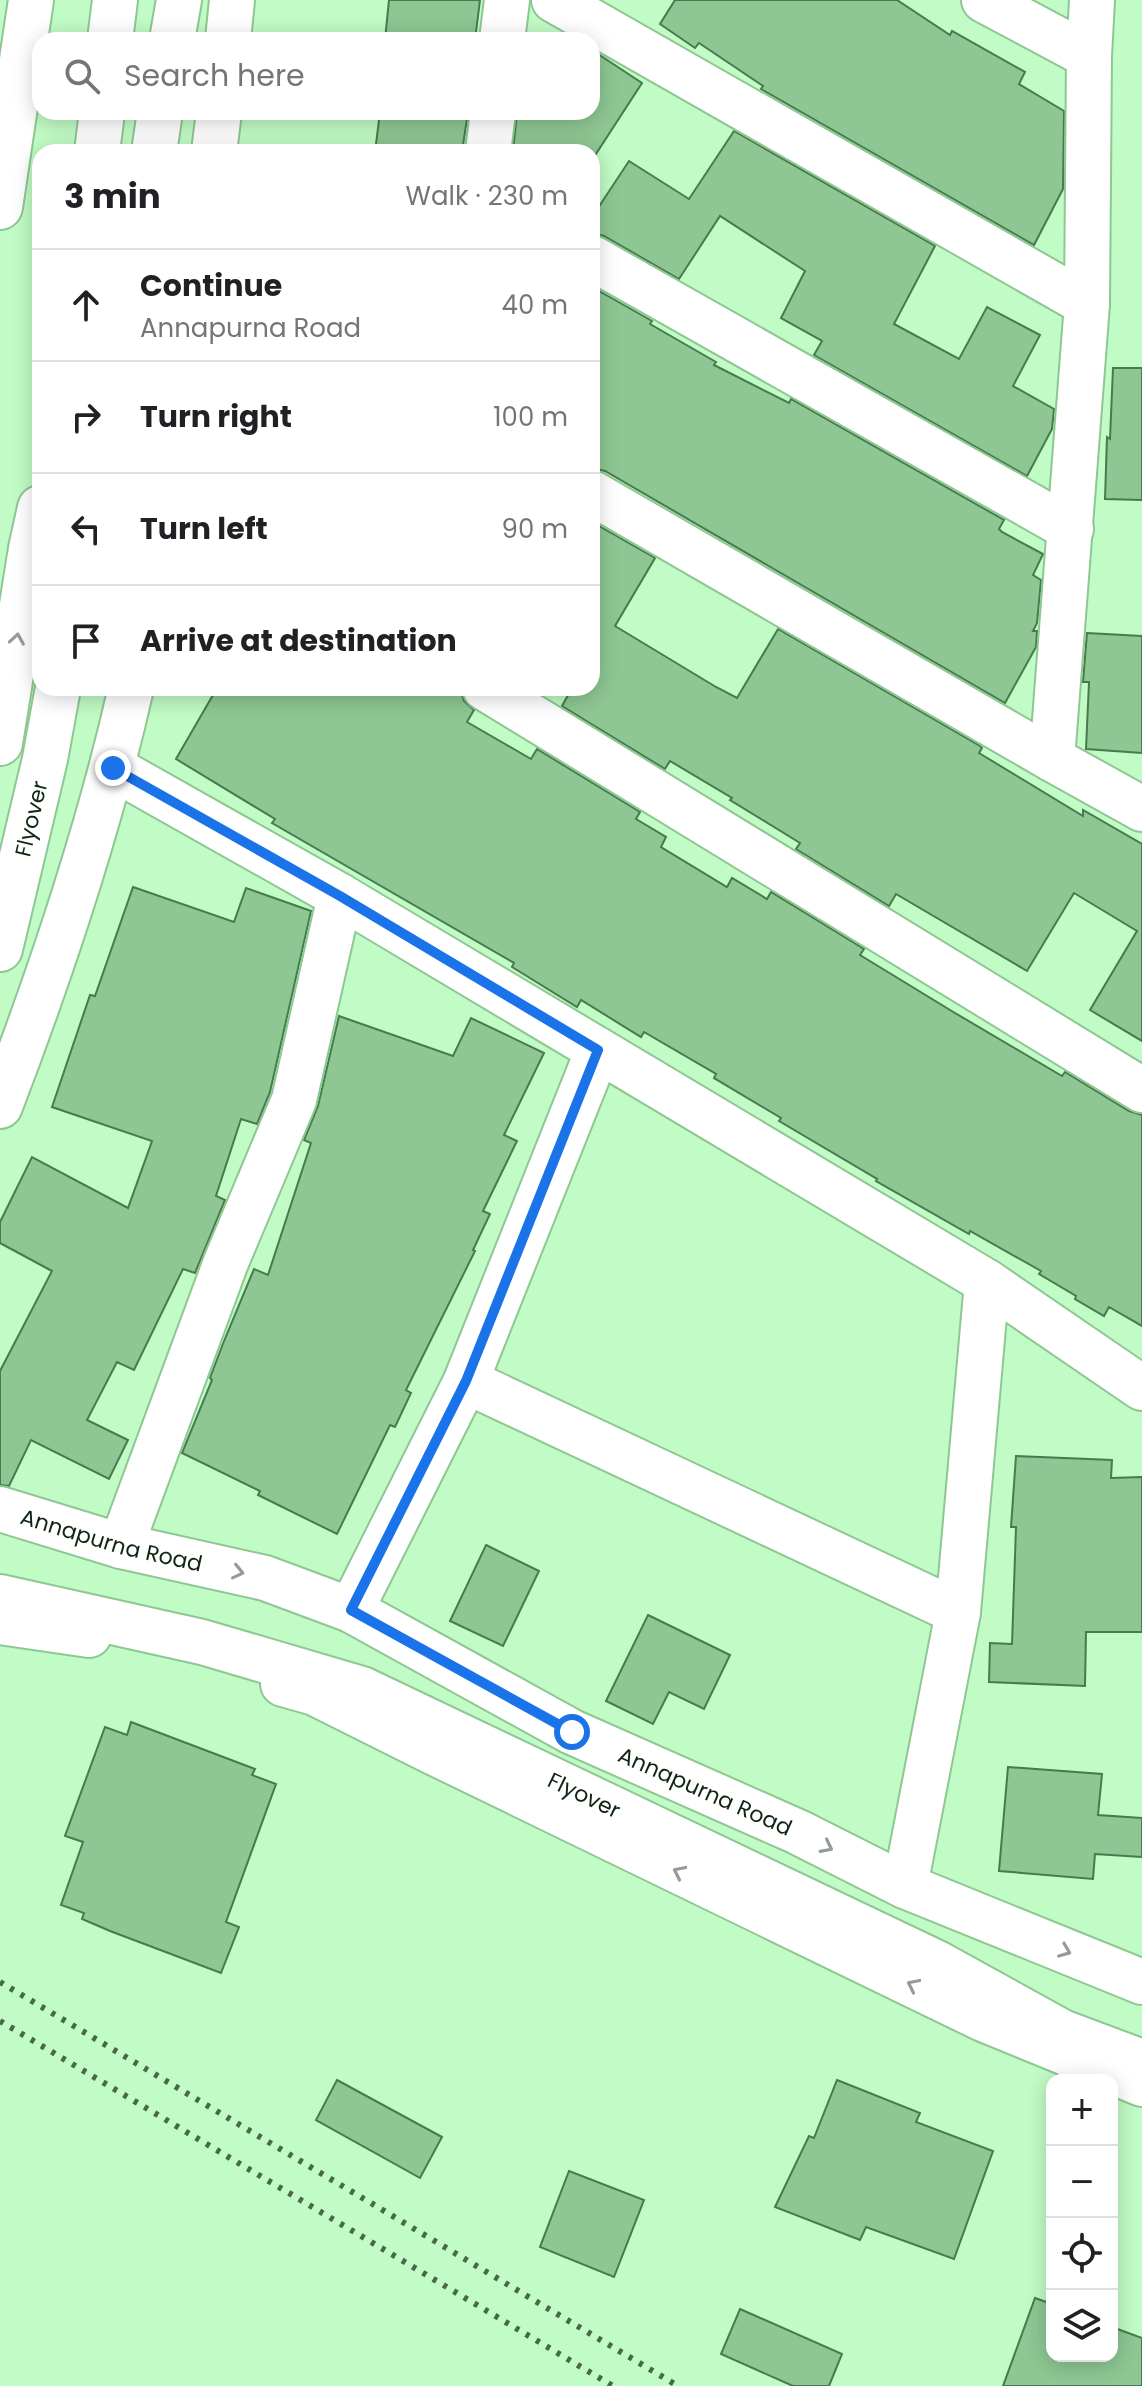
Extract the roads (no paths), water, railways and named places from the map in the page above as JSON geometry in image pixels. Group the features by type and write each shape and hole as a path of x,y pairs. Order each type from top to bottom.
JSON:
{"street":[{"path":"0,207 31,0"},
{"path":"111,32 115,0"},
{"path":"173,32 179,0"},
{"path":"229,32 232,0"},
{"path":"503,32 507,0"},
{"path":"554,0 1087,304"},
{"path":"984,0 1089,56"},
{"path":"1052,759 1087,304 1092,0"},
{"path":"98,144 101,120"},
{"path":"155,144 159,120"},
{"path":"215,144 218,120"},
{"path":"489,144 492,120"},
{"path":"600,263 1071,529"},
{"path":"600,498 1142,809"},
{"path":"0,743 32,544"},
{"name":"Flyover","path":"0,949 45,759 57,696"},
{"path":"0,1106 31,1025 113,768 129,696"},
{"path":"498,696 1142,1090"},
{"path":"113,768 340,896 987,1282 1142,1388"},
{"path":"121,1546 226,1262 294,1100 340,896"},
{"path":"351,1610 466,1381 598,1050"},
{"path":"905,1886 958,1612 987,1282"},
{"path":"466,1381 958,1612"},
{"name":"Annapurna Road","path":"0,1509 121,1546 265,1578 351,1610 572,1732 798,1832 905,1886 1142,1982"},
{"name":"Flyover","path":"0,1597 202,1642 362,1689 937,1963 1062,2032 1142,2062"},
{"path":"0,1622 125,1640 315,1693 983,2019 1142,2084"}],"railway":[{"path":"0,1982 678,2386"},
{"path":"0,2021 613,2386"}]}
